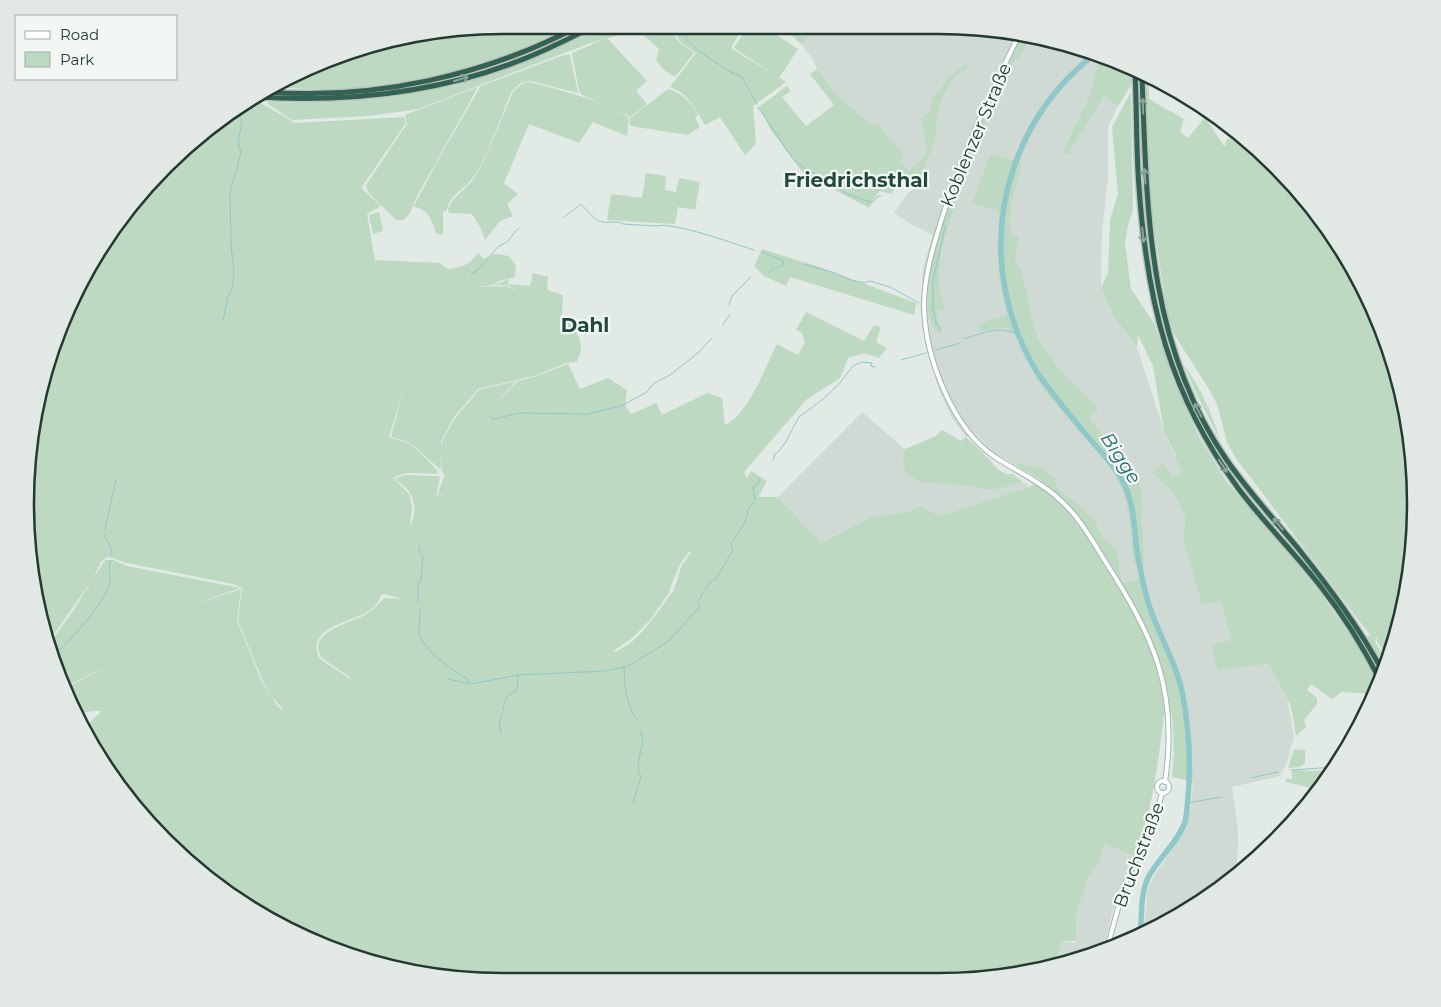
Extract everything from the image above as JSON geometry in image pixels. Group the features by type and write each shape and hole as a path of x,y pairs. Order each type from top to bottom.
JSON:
{"highway":[{"path":"277,93 340,93 408,84 448,76 516,56 564,34"},
{"path":"268,97 340,98 410,90 450,82 520,61 580,34"},
{"path":"1135,78 1139,186 1147,269 1162,339 1175,376 1198,425 1234,482 1321,587 1377,666"},
{"path":"1142,81 1148,216 1154,266 1161,306 1177,361 1196,406 1225,458 1335,595 1376,669"}],"main road":[{"name":"Koblenzer Straße","path":"1016,41 964,154 937,232 928,267 924,295 929,341 949,401 970,435 994,456 1036,481 1060,499 1098,549 1130,603 1154,650 1166,694 1170,734 1165,782"},
{"path":"1160,782 1165,782 1169,788 1167,792 1162,793 1158,791 1157,787 1160,782"},
{"name":"Bruchstraße","path":"1109,940 1124,886 1155,819 1162,793"}],"shaded area":[{"path":"812,34 968,35 1029,43 1059,50 1098,63 1089,97 1062,151 1105,96 1118,106 1108,127 1108,180 1102,231 1101,288 1114,317 1137,347 1164,431 1182,472 1173,477 1153,473 1174,494 1184,514 1183,540 1202,604 1221,602 1231,640 1218,670 1269,664 1287,698 1294,737 1287,762 1280,776 1232,787 1238,829 1237,865 1198,894 1144,925 1148,888 1184,832 1191,805 1193,782 1192,739 1185,696 1140,580 1122,584 1117,551 1103,537 1095,521 1082,507 1057,488 1041,468 1009,461 995,454 972,432 966,437 952,418 939,390 926,346 921,315 923,267 933,235 894,213 903,199 919,183 935,140 939,105 952,80 932,100 930,111 921,119 927,149 924,157 909,171 900,161 904,155 838,96 817,69 802,45"},
{"path":"862,412 905,449 903,456 951,483 994,490 1023,482 1029,487 939,516 922,506 906,512 871,517 819,543 778,497"},
{"path":"1104,844 1134,856 1112,913 1105,941 1057,957 1062,941 1074,943 1076,941 1076,916 1089,876 1100,861"}],"green space":[{"path":"557,34 502,58 451,73 425,79 347,90 286,88 353,59 412,43 473,35"},
{"path":"586,34 621,34 588,44 418,109 370,116 292,120 268,104 268,102 343,101 380,98 452,85 522,62"},
{"path":"642,34 674,34 682,44 694,53 675,77 664,70 656,60 659,49"},
{"path":"739,34 732,49 786,82 753,106 756,144 745,155 720,117 705,125 686,97 670,87 696,53 681,42 676,35"},
{"path":"743,34 776,34 798,49 779,78 734,48"},
{"path":"790,34 801,34 803,36 812,34 802,45"},
{"path":"607,38 647,81 636,91 647,104 630,117 582,95 579,91 572,53"},
{"path":"1019,41 1027,43 1019,59 1016,58 975,146 959,189 942,248 938,286 945,309 936,312 942,331 936,331 928,306 930,271 956,184"},
{"path":"564,55 570,55 578,93 530,81 522,82 512,91 483,161 471,180 450,201 447,210 443,212 443,234 436,234 427,213 414,206 481,86"},
{"path":"966,63 968,66 952,80 939,105 935,140 919,183 896,186 892,194 879,191 869,208 803,173 771,130 759,107 787,86 791,91 782,97 806,126 834,105 810,74 817,69 838,96 872,126 877,124 904,155 900,161 909,171 924,157 927,149 921,119 930,111 932,100 951,75"},
{"path":"1098,63 1131,76 1132,84 1118,106 1104,96 1068,154 1062,152 1089,97"},
{"path":"529,82 580,96 617,111 629,118 627,136 593,122 579,143 529,124 504,183 518,194 507,204 513,216 500,221 485,240 472,214 449,213 448,209 453,200 472,181 480,168 513,92 523,83"},
{"path":"1145,82 1149,84 1149,99 1184,119 1180,132 1188,138 1204,118 1223,145 1225,146 1230,136 1270,171 1291,194 1328,243 1359,296 1382,353 1391,382 1403,442 1407,504 1403,565 1391,625 1383,651 1377,641 1377,636 1375,642 1382,653 1367,693 1342,692 1332,699 1311,684 1307,690 1317,698 1317,704 1304,720 1306,727 1296,736 1291,706 1269,664 1218,670 1212,645 1231,640 1221,602 1202,604 1183,540 1184,514 1174,494 1153,473 1162,463 1173,477 1182,472 1164,431 1153,366 1138,335 1137,347 1114,317 1101,288 1108,273 1110,220 1118,194 1112,127 1131,92 1133,211 1125,243 1131,289 1154,323 1174,382 1198,435 1226,481 1296,562 1356,644 1370,635 1235,457 1227,442 1217,404 1174,334 1167,312 1151,208"},
{"path":"478,87 416,198 410,213 404,220 396,220 368,192 366,185 407,124 405,115"},
{"path":"668,89 682,95 693,106 698,115 695,117 700,127 688,135 630,126 630,118"},
{"path":"260,103 295,123 404,117 406,123 361,188 381,206 367,214 375,260 440,263 448,269 465,265 478,253 484,259 495,254 509,256 516,266 515,277 499,281 493,285 474,287 506,286 518,291 507,285 495,285 509,279 508,284 530,286 533,273 548,277 547,290 563,295 562,315 559,314 570,324 579,337 581,349 577,362 566,363 537,375 478,389 454,417 441,442 441,448 442,442 455,418 479,390 516,381 494,405 518,381 537,376 568,364 580,389 608,378 627,390 625,405 631,414 656,403 662,415 707,393 722,398 725,425 733,420 749,401 777,344 798,355 805,342 802,333 796,330 806,312 864,341 874,325 881,327 876,342 887,348 879,358 864,353 848,358 840,378 807,399 744,472 747,478 751,471 767,481 758,497 778,497 820,543 871,517 906,512 922,506 939,516 1042,481 1009,461 1041,468 1055,478 1057,488 1082,507 1095,521 1103,537 1117,551 1122,583 1140,579 1185,696 1192,739 1193,782 1172,777 1174,752 1172,713 1164,714 1157,769 1150,804 1134,856 1104,844 1100,861 1089,876 1076,916 1076,941 1062,941 1057,957 999,969 938,973 473,972 442,969 382,957 366,934 381,957 353,948 296,925 243,894 194,857 150,813 113,764 97,738 89,724 102,711 83,713 71,685 100,670 71,684 54,638 73,611 105,560 113,560 127,566 240,588 183,608 241,589 237,621 262,682 278,707 285,711 271,696 263,681 238,621 242,588 233,584 127,563 108,557 101,562 93,579 53,635 43,595 35,534 35,473 43,412 59,353 82,296 113,243 150,194 171,171 218,131","holes":["404,388 391,437 410,443 441,470 441,448 442,473 445,474 438,493 448,498 438,494 436,497 440,478 438,476 405,475 395,479 409,491 412,497 414,514 410,525 412,507 409,494 393,478 408,473 436,474 438,472 410,444 366,430 389,437","689,551 691,552 681,567 674,590 645,629 629,644 612,652 632,638 650,620 668,594 679,566","382,594 404,599 384,598 369,612 363,616 331,630 319,642 318,649 322,658 350,679 320,659 316,648 318,640 324,633 370,610 376,605"]},
{"path":"991,153 1022,164 1012,199 1010,226 1011,235 1019,236 1015,260 1021,270 1038,339 1061,372 1093,402 1098,410 1089,418 1111,446 1126,457 1137,477 1141,490 1144,571 1134,563 1127,506 1115,475 1086,437 1043,389 1023,349 1007,327 981,331 979,324 1007,315 998,273 999,212 972,203"},
{"path":"646,173 666,176 665,190 676,192 679,178 700,182 695,210 678,207 675,224 607,220 611,194 642,198"},
{"path":"379,212 383,231 373,234 369,215"},
{"path":"762,249 819,267 916,303 914,315 790,277 786,286 764,276 754,266"},
{"path":"1184,365 1205,401 1220,440 1196,393"},
{"path":"942,430 961,441 966,437 997,469 1006,474 1013,474 1023,482 994,490 953,484 920,482 905,472 903,456 905,449 936,436"},
{"path":"1294,749 1305,750 1305,763 1300,767 1288,768"},
{"path":"1292,770 1323,771 1311,788 1286,782 1286,779 1292,779"}],"waterway":[{"path":"685,34 687,40 695,48 730,72 741,76 757,104"},
{"name":"Bigge","path":"1089,59 1065,82 1043,109 1026,139 1013,171 1004,205 1001,239 1003,275 1012,318 1021,342 1033,365 1057,400 1119,474 1125,486 1132,510 1138,559 1147,598 1177,673 1183,696 1187,721 1189,759 1186,819 1182,830 1157,864 1145,885 1140,927"},
{"path":"758,107 793,159 808,171 819,175 845,193 870,202 881,196"},
{"path":"223,321 228,296 232,289 234,273 231,244 230,192 241,153 238,143 242,121 240,115"},
{"path":"564,217 581,204 594,218 602,222 675,227 754,250"},
{"path":"933,307 933,280 945,227 943,225"},
{"path":"471,274 480,268 495,250 508,241 519,228"},
{"path":"762,252 784,261 782,266 773,269 769,273"},
{"path":"804,264 851,280 865,283 870,281 890,287 919,303"},
{"path":"729,305 732,296 751,277"},
{"path":"931,307 933,307 936,323 941,331"},
{"path":"723,325 730,314"},
{"path":"964,339 997,330 1018,334"},
{"path":"491,417 494,419 519,413 587,414 621,406 647,392 653,384 670,375 698,353 712,338"},
{"path":"936,350 960,343"},
{"path":"901,360 926,353"},
{"path":"773,460 799,417 838,385 853,366 861,362 872,363 871,366 875,367"},
{"path":"448,679 471,684 518,675 605,671 630,665 669,641 700,606 697,602 701,595 711,581 716,579 733,550 731,544 745,522 749,508 755,500 753,487 758,484 760,478"},
{"path":"105,529 116,480"},
{"path":"104,534 112,555"},
{"path":"418,602 418,583 421,581 423,556 419,552 420,547"},
{"path":"58,652 85,623 104,596 110,583 109,567 111,560"},
{"path":"420,610 419,630 425,644 446,665 468,679 469,684"},
{"path":"624,667 628,701 637,721"},
{"path":"503,710 507,696 517,689 518,675"},
{"path":"501,733 499,723 502,714"},
{"path":"633,803 641,777 638,769 643,743 641,731"},
{"path":"1291,770 1325,768"},
{"path":"1251,778 1278,772"},
{"path":"1187,803 1222,797"}],"district":[{"name":"Friedrichsthal","path":"856,180"},
{"name":"Dahl","path":"585,325"}]}
